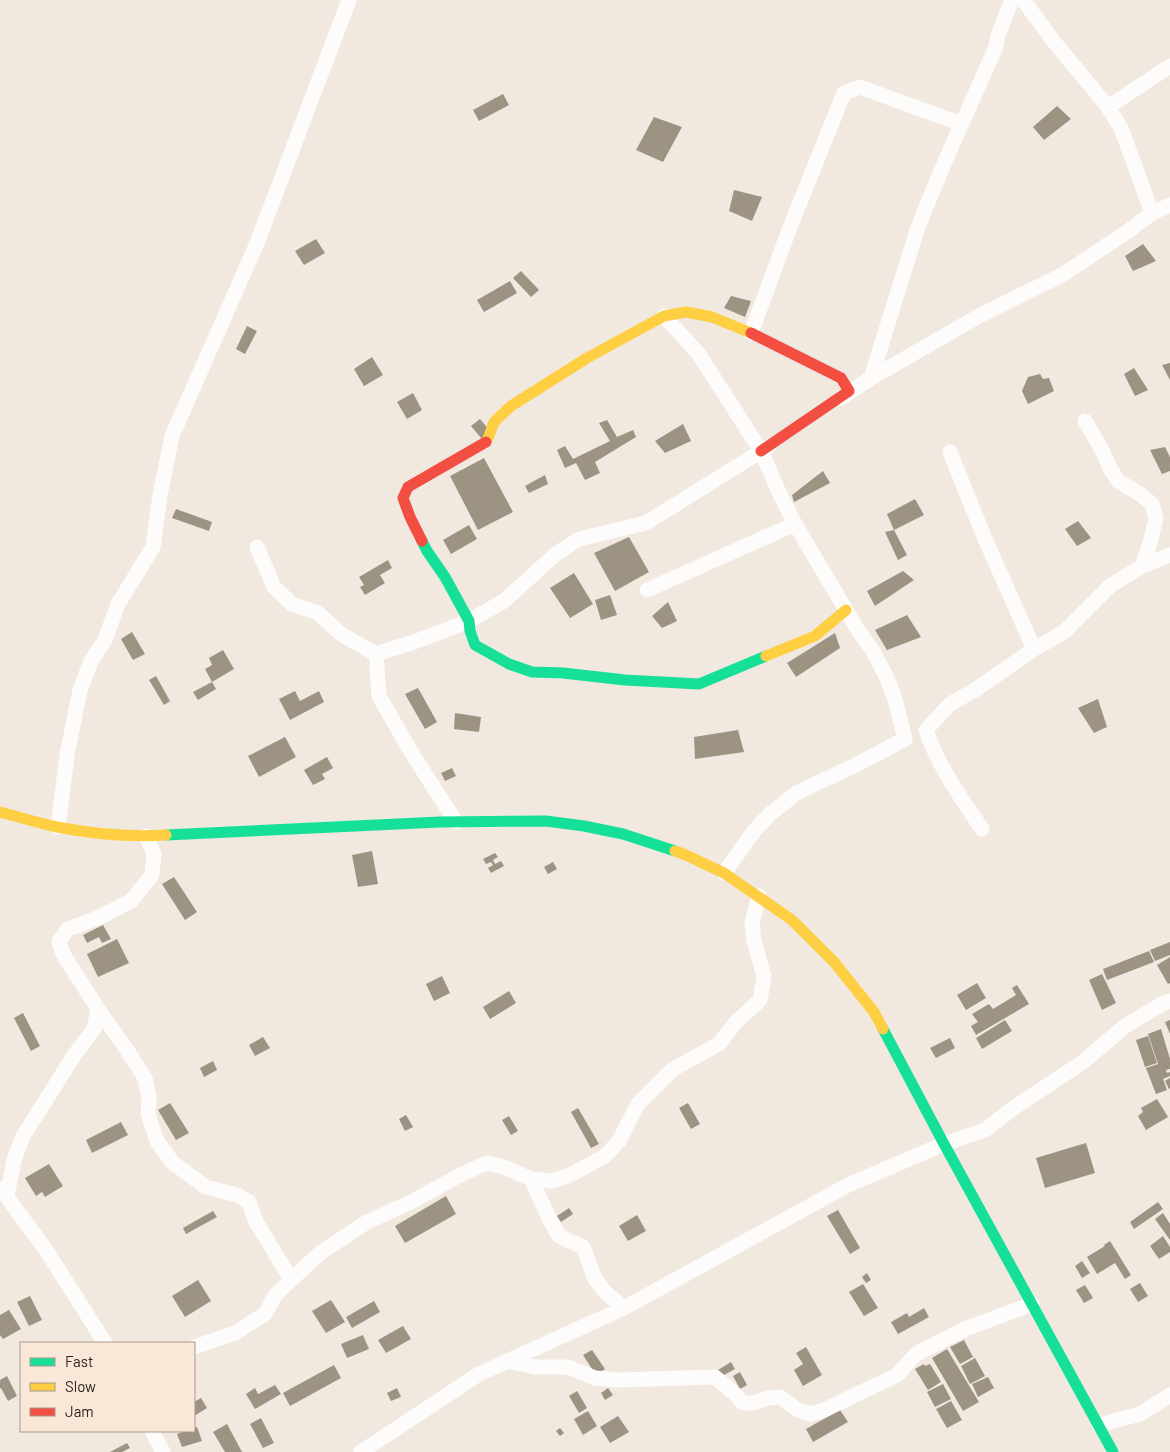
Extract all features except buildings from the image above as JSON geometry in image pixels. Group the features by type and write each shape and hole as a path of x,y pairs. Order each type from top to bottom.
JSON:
{"main road":[{"path":"761,452 849,391 841,378 751,333 712,317 686,312 664,316 587,358 513,404 494,423 491,436 486,442 408,487 403,498 410,517 428,551 445,577 469,621 475,645 508,664 532,672 699,684 815,636 846,610"},
{"path":"0,812 58,827 91,832 146,836 456,822 546,821 623,834 686,855 724,873 792,920 834,962 874,1012 1113,1452"}],"street":[{"path":"58,827 67,755 80,690 91,662 105,640 118,604 153,547 160,495 172,436 257,243 350,0"},
{"path":"870,378 918,226 996,47 998,35 1012,0"},
{"path":"1023,0 1108,107 1121,128 1152,213"},
{"path":"1108,107 1170,66"},
{"path":"751,333 789,230 844,93 860,87 961,124"},
{"path":"257,547 274,587 292,604 318,613 341,634 376,654 414,642 469,621 504,601 556,554 579,539 646,523 761,452 870,378 979,316 1062,275 1152,213 1170,205"},
{"path":"664,316 698,354 761,452 795,524 846,610 873,651 895,699 905,739"},
{"path":"1085,421 1118,481 1140,494 1152,504 1156,518 1142,566"},
{"path":"950,452 985,539 1034,649"},
{"path":"647,590 795,524"},
{"path":"724,873 755,830 770,814 798,792 926,730 950,704 975,690 1034,649 1064,632 1110,586 1142,566 1170,555"},
{"path":"376,654 379,696 456,822"},
{"path":"926,730 944,771 982,829"},
{"path":"146,836 154,854 152,875 132,901 100,917 68,929 59,941 63,954 145,1078 149,1098 148,1114 158,1141 173,1164 206,1188 237,1194 249,1202 256,1222 291,1279"},
{"path":"195,1347 235,1332 265,1314 276,1294 320,1252 367,1222 410,1202 462,1174 487,1163 504,1167 531,1179 551,1181 568,1176 605,1156 619,1141 638,1104 673,1069 719,1044 736,1022 760,1000 764,977 754,940 752,923 759,896"},
{"path":"361,1452 479,1374 624,1308 848,1185 944,1144 985,1130 1012,1109 1083,1062 1125,1026 1170,1001"},
{"path":"98,1009 94,1029 22,1136 3,1192 46,1250 104,1342"},
{"path":"531,1179 559,1236 583,1247 595,1279 605,1292 624,1308"},
{"path":"508,1361 535,1367 568,1367 595,1378 618,1380 715,1377 734,1392 743,1403 753,1404 768,1398 780,1397 798,1410 812,1414 897,1375 916,1354 965,1328 1032,1304"},
{"path":"1099,1425 1140,1414 1170,1395"},
{"path":"153,1432 163,1452"}],"traffic: fast":[{"path":"422,541 445,577 469,621 475,645 509,664 532,672 699,684 766,656"},
{"path":"166,835 440,822 546,821 623,834 675,851"},
{"path":"883,1029 1113,1452"}],"traffic: slow":[{"path":"486,442 494,422 511,406 587,358 664,316 686,312 712,317 751,333"},
{"path":"766,656 815,636 846,610"},
{"path":"0,812 50,825 84,831 125,835 166,835"},
{"path":"675,851 724,873 792,920 834,962 874,1012 883,1029"}],"traffic: jam":[{"path":"751,333 841,378 849,391 761,451"},
{"path":"422,541 403,498 408,487 486,442"}]}
